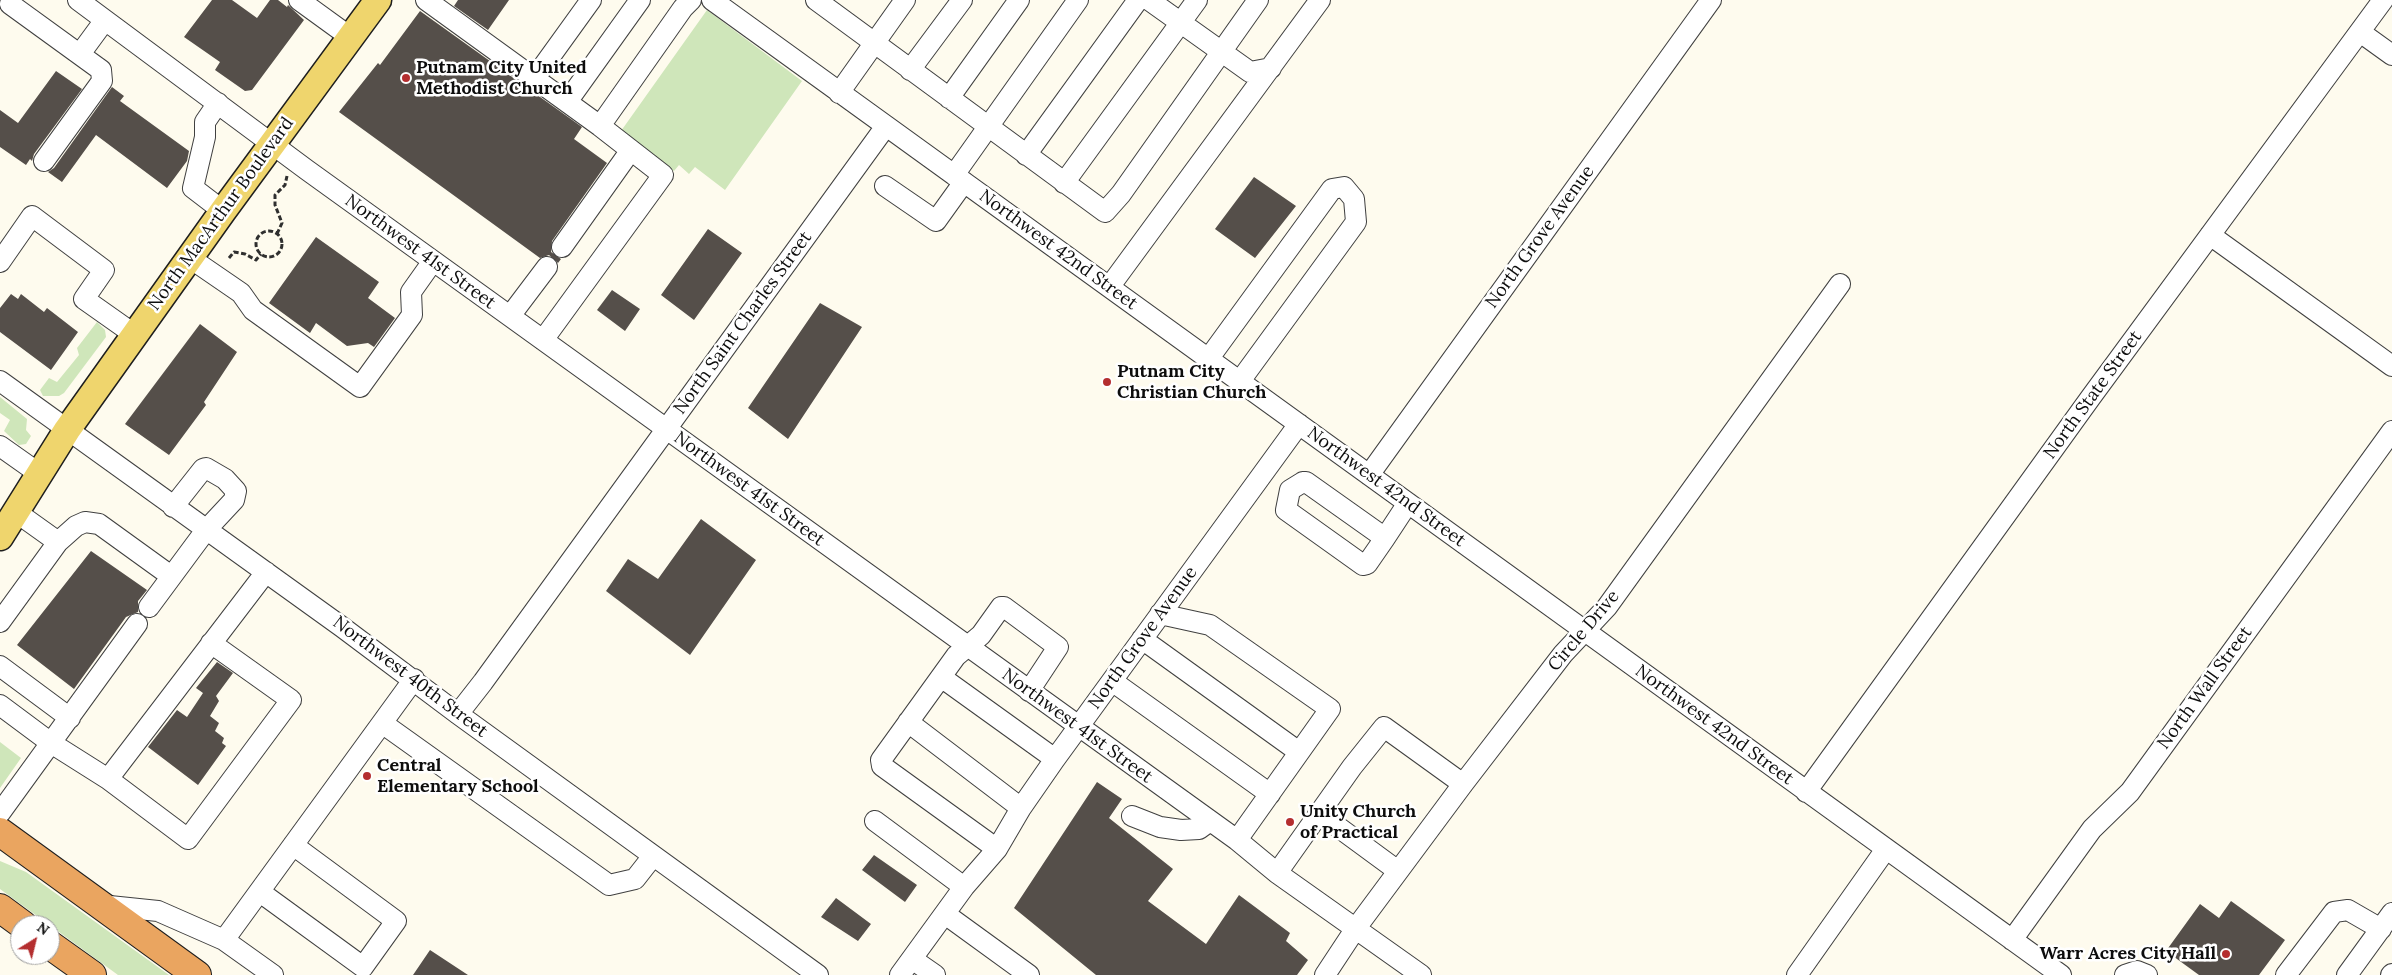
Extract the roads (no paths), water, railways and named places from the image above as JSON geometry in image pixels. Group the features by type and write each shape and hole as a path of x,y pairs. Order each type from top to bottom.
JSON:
{"highway":[{"path":"0,832 198,975"},
{"path":"60,952 92,975"}],"main road":[{"name":"North MacArthur Boulevard","path":"8,511 350,36 370,3"},
{"name":"North MacArthur Boulevard","path":"0,537 8,511 34,470 67,430"}],"street":[{"name":"Northwest 41st Street","path":"78,0 433,261 1237,840 1277,873 1421,975"},
{"path":"426,0 600,126 663,175 543,340"},
{"path":"534,79 591,0"},
{"path":"567,102 640,0"},
{"path":"600,126 683,8 691,0"},
{"name":"Northwest 42nd Street","path":"712,0 2061,975"},
{"path":"816,0 841,8 873,42 1105,212 1121,194 1258,0"},
{"path":"839,93 904,0"},
{"path":"910,70 962,0"},
{"path":"949,98 1019,0"},
{"path":"885,186 936,221 989,127 1078,0"},
{"path":"1026,155 1138,0"},
{"path":"1149,0 1250,72 1272,68"},
{"path":"1064,183 1197,0"},
{"path":"1110,286 1272,68 1320,0"},
{"name":"North Grove Avenue","path":"1369,475 1711,0"},
{"name":"North State Street","path":"1806,792 2383,0"},
{"path":"10,4 101,70 102,81 44,161"},
{"path":"311,4 350,36"},
{"path":"80,54 105,20"},
{"path":"2360,32 2392,55"},
{"path":"218,103 204,122 205,137 194,188 223,211"},
{"name":"North Saint Charles Street","path":"458,714 886,126"},
{"path":"562,247 631,150"},
{"path":"1209,358 1332,189 1344,187 1354,199 1356,222 1240,382"},
{"path":"0,262 32,216 104,270 84,299 135,335"},
{"path":"2210,235 2392,366"},
{"path":"190,258 241,294 253,310 360,387 412,315 412,292 433,261"},
{"path":"510,316 547,267"},
{"name":"Circle Drive","path":"1324,975 1356,928 1462,784 1563,654 1606,607 1840,284"},
{"name":"Northwest 40th Street","path":"0,381 414,679 458,714 818,975"},
{"name":"North Grove Avenue","path":"900,975 964,887 997,849 1021,808 1055,759 1299,424"},
{"name":"North Wall Street","path":"2012,940 2092,829 2130,792 2392,431"},
{"path":"0,446 34,470"},
{"path":"149,607 206,530 226,509 236,494 232,486 225,479 212,470 203,469 173,507"},
{"path":"1264,472 1290,490"},
{"path":"1385,538 1306,482 1302,482 1290,490 1286,510 1363,565 1367,564 1385,538 1408,503"},
{"path":"8,511 58,542"},
{"path":"0,622 58,542 76,526 85,522 100,524 171,576"},
{"path":"108,779 266,572"},
{"path":"997,849 882,766 881,760 956,656 981,635 1002,607 1058,647 1029,691"},
{"path":"1160,614 1210,625 1330,709 1237,840"},
{"path":"0,813 137,624"},
{"path":"1142,639 1299,752"},
{"path":"0,705 51,743 108,779 188,839 292,700 211,643"},
{"path":"0,666 70,718"},
{"path":"941,677 1055,759"},
{"path":"224,940 414,679"},
{"path":"1112,680 1270,794"},
{"path":"908,722 1021,808"},
{"path":"382,723 609,885 635,880 653,856"},
{"path":"1277,873 1319,813 1384,727 1462,784"},
{"path":"1319,813 1398,871"},
{"path":"1132,816 1160,827 1181,830 1198,829 1210,821"},
{"path":"875,821 964,887"},
{"path":"260,892 363,967 396,921 293,845"},
{"path":"1797,975 1886,849"},
{"path":"100,904 158,911 224,940 273,975"},
{"path":"2286,975 2334,912 2348,910 2388,922 2347,975"},
{"path":"945,914 1029,975"},
{"path":"912,958 935,975"},
{"path":"2125,975 2137,971 2147,975"}],"place":[{"name":"Putnam City United Methodist Church","path":"406,78"},
{"name":"Putnam City Christian Church","path":"1107,382"},
{"name":"Central Elementary School","path":"367,776"},
{"name":"Unity Church of Practical","path":"1290,822"},
{"name":"Warr Acres City Hall","path":"2226,954"}]}
